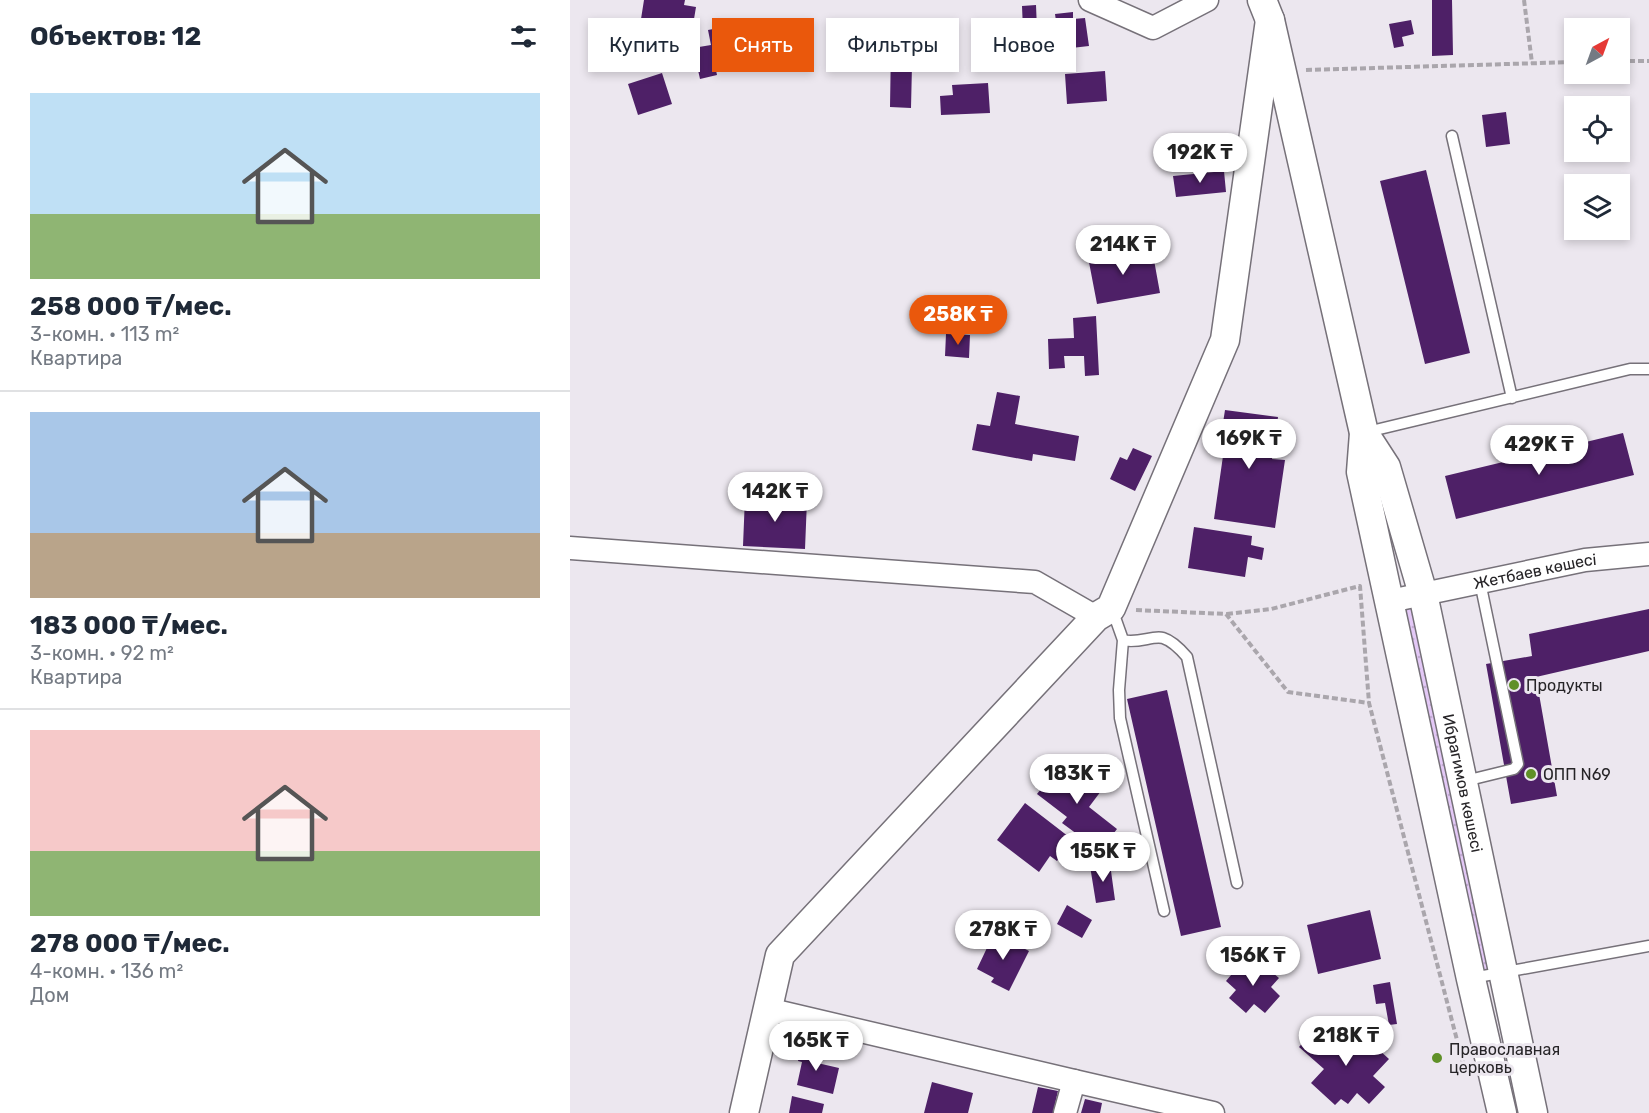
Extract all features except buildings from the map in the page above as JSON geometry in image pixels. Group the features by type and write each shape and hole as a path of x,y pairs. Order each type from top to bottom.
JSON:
{"street":[{"path":"1090,0 1153,28 1207,0"},
{"path":"1266,10 1364,433"},
{"path":"744,1113 780,956 1104,613 1225,340 1266,10"},
{"name":"Ибрагимов көшесі","path":"1364,433 1386,468 1423,594 1533,1113"},
{"name":"Ибрагимов көшесі","path":"1364,433 1361,472 1502,1113"},
{"path":"570,548 1035,582 1104,613"},
{"name":"Жетбаев көшесі","path":"1423,594 1585,560 1649,554"},
{"path":"1390,601 1423,594"},
{"path":"767,1009 1213,1113"},
{"path":"1065,1113 1074,1081"}],"lane":[{"path":"1452,136 1512,399"},
{"path":"1364,433 1630,369 1649,369"},
{"path":"1462,781 1514,769 1518,764 1480,582"},
{"path":"1104,613 1123,640 1119,690 1120,718 1164,911"},
{"path":"1123,640 1131,642 1162,638 1178,647 1187,657 1237,883"},
{"path":"1471,979 1649,946"}],"path":[{"path":"1524,0 1532,63"},
{"path":"1630,61 1649,61"},
{"path":"1281,70 1564,62"},
{"path":"1104,613 1226,614 1271,609 1360,586 1369,703 1464,1068"},
{"path":"1226,614 1288,692 1369,703"}],"shaded area":[{"path":"1420,597 1500,971 1474,976 1394,603"}],"place":[{"name":"Продукты","path":"1514,685"},
{"name":"ОПП N69","path":"1531,774"},
{"name":"Православная церковь","path":"1437,1058"}]}
